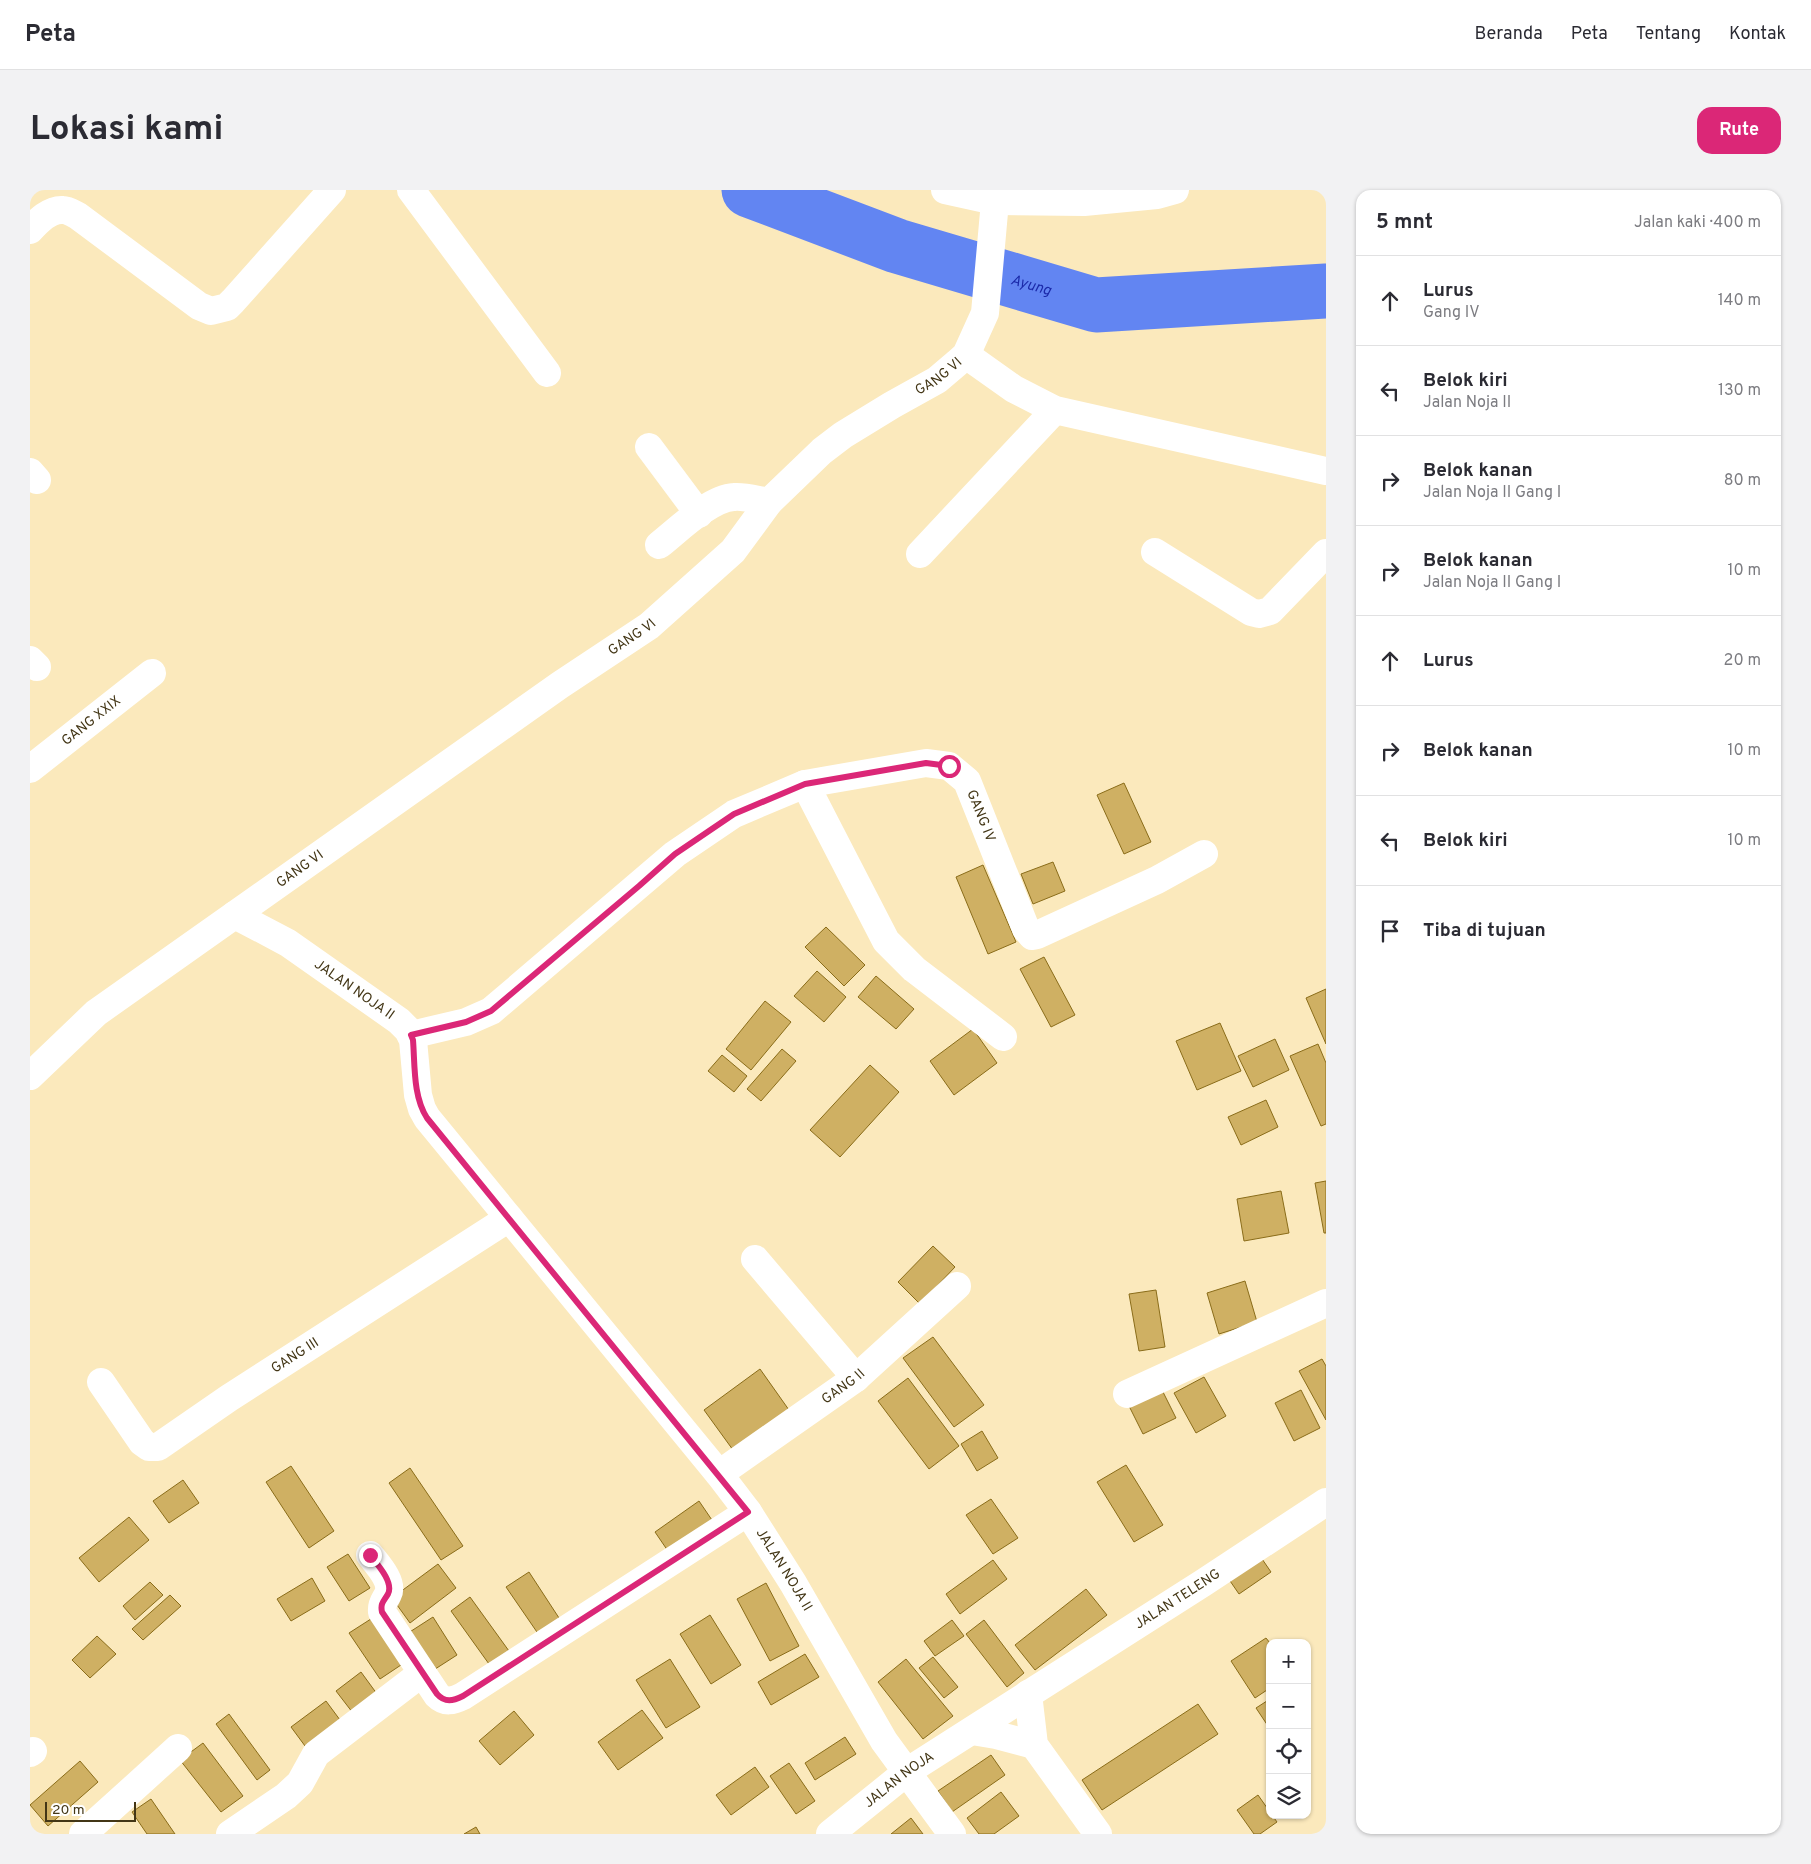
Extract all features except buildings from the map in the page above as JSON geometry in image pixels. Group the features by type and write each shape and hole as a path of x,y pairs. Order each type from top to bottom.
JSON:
{"street":[{"path":"30,230 45,216 57,212 64,210 78,216 199,306 211,312 227,307 233,301 332,190"},
{"path":"410,190 547,373"},
{"path":"945,190 995,201 1084,202 1158,195 1175,190"},
{"name":"GANG VI","path":"235,915 560,685 649,626 733,551 768,502 822,451 843,435 937,380 966,355 985,313 995,201"},
{"path":"966,355 1014,389 1055,410 1326,471"},
{"path":"920,554 1055,410"},
{"path":"649,447 699,514"},
{"path":"659,545 721,499 741,497 768,502"},
{"path":"1155,552 1251,612 1259,614 1270,611 1326,553"},
{"name":"GANG XXIX","path":"30,769 152,673"},
{"name":"GANG IV","path":"411,1035 466,1022 491,1011 675,854 698,837 734,814 805,784 926,763 949,766 967,781 1026,929 1032,936 1157,880 1204,854"},
{"path":"805,784 886,941 914,969 1003,1037"},
{"path":"30,1076 96,1013 235,915"},
{"name":"JALAN NOJA II","path":"235,915 288,943 399,1021 411,1035 418,1095 427,1118 719,1474 748,1512 793,1583 884,1741 952,1834"},
{"name":"GANG III","path":"101,1382 142,1442 149,1448 158,1447 229,1398 509,1218"},
{"path":"755,1259 856,1378"},
{"name":"GANG II","path":"719,1474 856,1378 957,1286"},
{"path":"1127,1394 1326,1303"},
{"name":"JALAN TELENG","path":"1028,1694 1326,1502"},
{"path":"370,1555 388,1581 389,1593 383,1600 382,1612 422,1673 441,1698 451,1700 458,1699 748,1512"},
{"path":"230,1834 286,1796 300,1783 316,1754 422,1673"},
{"path":"1028,1694 1034,1744 1098,1834"},
{"name":"JALAN NOJA","path":"830,1834 908,1772 1028,1694"},
{"path":"972,1731 1034,1744"},
{"path":"83,1834 178,1748"}],"waterway":[{"name":"Ayung","path":"749,190 897,246 1096,305 1326,291"}],"route":[{"path":"370,1555 388,1581 389,1593 383,1600 382,1612 437,1694 445,1700 451,1700 463,1696 748,1512 719,1474 427,1118 418,1095 411,1035 466,1022 491,1011 675,854 734,814 777,794 805,784 926,763 949,766"}]}
